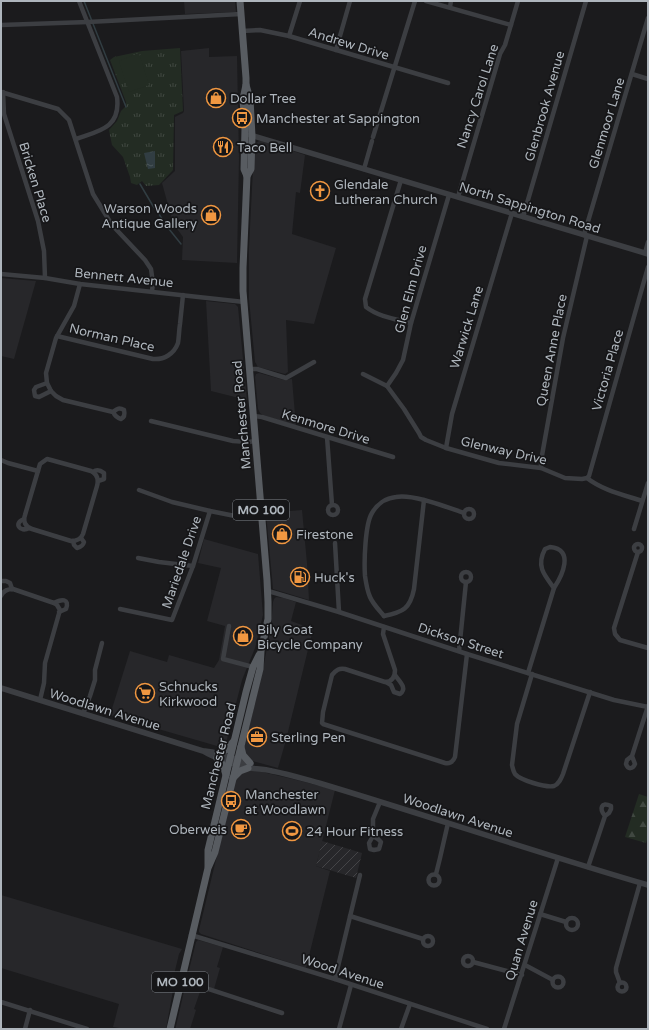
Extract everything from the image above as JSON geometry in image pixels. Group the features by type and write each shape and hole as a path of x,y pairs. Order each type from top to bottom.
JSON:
{"main road":[{"name":"Manchester Road","path":"233,761 241,747 260,668 261,652 268,619 268,592 244,302 243,268 247,176 244,169 248,135 243,99 246,85 240,1"},
{"name":"Manchester Road","path":"170,1029 208,868 215,852 233,761 235,740 253,667 261,652"},
{"path":"235,740 226,750 217,755 230,777 249,766 243,755 241,747"}],"street":[{"path":"76,139 103,130 115,117 118,104 117,97 91,22 79,1"},
{"path":"289,36 300,1"},
{"path":"336,50 350,1"},
{"path":"364,169 415,1"},
{"path":"426,1 511,25"},
{"path":"450,7 451,1"},
{"name":"Nancy Carol Lane","path":"458,197 500,54 505,45 518,1"},
{"name":"Glenbrook Avenue","path":"523,217 586,1"},
{"path":"1,25 241,14"},
{"name":"Glenmoor Lane","path":"585,236 648,18"},
{"name":"Andrew Drive","path":"242,31 260,30 289,36 448,83"},
{"path":"632,74 648,79"},
{"path":"2,92 58,109 69,120 93,194 112,225 146,260 151,269 153,283 152,291"},
{"name":"Bricken Place","path":"2,92 4,114 38,221 44,251 45,278"},
{"name":"North Sappington Road","path":"248,135 646,253"},
{"path":"401,180 365,299 366,307 372,312 381,316 411,323"},
{"name":"Glen Elm Drive","path":"387,386 403,360 411,323 449,194"},
{"name":"Warwick Lane","path":"446,448 452,414 512,213"},
{"name":"Queen Anne Place","path":"542,468 541,461 563,338 585,236"},
{"path":"646,253 648,242"},
{"name":"Victoria Place","path":"587,478 589,476 648,267"},
{"name":"Bennett Avenue","path":"1,274 244,302"},
{"path":"80,284 74,306 57,336 47,368 47,383 51,391 63,400 113,412"},
{"name":"Norman Place","path":"57,336 153,359 164,358 173,351 178,343 183,295"},
{"path":"250,369 286,378 314,362"},
{"name":"Glenway Drive","path":"363,374 387,386 404,409 421,437 426,440 446,448 499,462 542,468 565,478 582,480 587,478"},
{"path":"47,383 36,387 34,394 39,397 51,391"},
{"name":"Kenmore Drive","path":"254,416 262,417 393,457"},
{"path":"151,421 233,441 256,441"},
{"path":"327,438 332,505"},
{"path":"1,460 38,471"},
{"path":"48,460 95,474 98,481 83,534 77,540 68,540 26,526 24,519 38,471 40,464 48,460"},
{"path":"95,474 98,470 104,473 104,479 98,481"},
{"path":"587,478 605,488 642,501"},
{"path":"634,529 648,483"},
{"path":"139,490 172,502 210,511 240,517 262,516"},
{"path":"386,682 392,680 395,675 395,670 383,634 382,627 384,616 370,598 367,588 365,564 367,522 372,512 385,500 406,496 416,497 464,513"},
{"path":"384,616 402,611 408,606 412,599 424,500"},
{"name":"Mariedale Drive","path":"120,609 172,620 193,566 210,511"},
{"path":"335,543 339,612"},
{"path":"554,588 546,577 541,562 545,549 550,547 561,551 564,555 565,562 559,580 554,588 517,724 512,765 513,772 516,776 547,786 555,785 559,782 590,692"},
{"path":"638,552 614,628 615,634 620,640 648,648"},
{"path":"138,558 193,566"},
{"path":"1,582 6,581 10,583 12,589"},
{"path":"459,650 466,582"},
{"path":"1,594 12,589 54,603 58,605 60,610 45,663 44,683 40,700"},
{"name":"Dickson Street","path":"268,592 339,612 614,700 648,707"},
{"path":"54,603 60,600 64,600 66,602 66,609 59,612"},
{"path":"229,626 222,659 253,667"},
{"path":"83,714 95,680 95,670 102,643"},
{"path":"395,675 403,685 404,690 400,694 394,692 391,685 386,682 345,669 338,669 332,675 322,722 327,726 445,764 450,764 454,761 455,757 467,654"},
{"name":"Woodlawn Avenue","path":"1,688 203,751 211,756 217,755 249,766 287,774 648,885"},
{"path":"632,756 648,707"},
{"path":"373,836 373,819 380,802"},
{"path":"588,867 605,816"},
{"path":"436,874 448,823"},
{"name":"Quan Avenue","path":"504,1029 558,858"},
{"path":"335,979 360,875"},
{"path":"620,983 616,968 640,883"},
{"path":"540,914 566,922"},
{"path":"350,916 423,939"},
{"name":"Wood Avenue","path":"191,935 335,979 487,1029"},
{"path":"472,962 522,975"},
{"path":"525,966 553,980"},
{"path":"181,980 282,1013"},
{"path":"339,1029 351,985"},
{"path":"1,1002 30,1010 84,1029"},
{"path":"401,1029 410,1004"},
{"path":"25,1029 30,1010"}],"shaded area":[{"path":"184,1 235,1 236,12 185,14"},
{"path":"209,48 209,57 237,56 239,158 237,263 182,260 183,237 173,223 162,183 175,171 175,117 184,111 181,51"},
{"path":"259,141 305,155 300,193 296,192 292,234 336,248 314,324 286,320 288,372 285,374 258,367 255,362 249,299 249,248 254,148 256,143"},
{"path":"1,278 36,281 14,359 1,356"},
{"path":"206,301 235,304 238,307 247,400 211,391"},
{"path":"259,373 284,380 292,379 296,426 260,413 258,409 255,377 256,374"},
{"path":"302,510 309,600 273,589 266,513"},
{"path":"204,539 258,554 263,615 255,648 242,680 226,743 217,746 110,715 130,651 167,662 169,655 214,668 219,660 225,626 207,621 221,568 198,563"},
{"path":"276,597 296,602 291,621 313,629 278,768 249,760 244,749 263,669 271,627 273,602"},
{"path":"254,770 335,790 316,866 330,871 306,968 201,934 199,932 235,781 241,772"},
{"path":"322,841 362,853 356,878 316,866"},
{"path":"1,895 182,949 179,954 172,983 174,985 166,1029 125,1029 113,1027 119,1004 1,968"},
{"path":"198,940 223,947 217,967 220,968 214,989 187,978 196,942"},
{"path":"187,986 201,989 194,1009 196,1010 190,1029 179,1029 176,1028 176,1026 185,987"}],"green space":[{"path":"180,48 183,111 174,115 173,170 159,185 146,186 142,181 137,185 131,183 123,157 112,145 109,130 117,121 121,111 125,107 126,102 110,60 114,57 142,51"},
{"path":"139,53 149,85 129,92 119,61"},
{"path":"639,794 648,797 648,836 646,843 625,837"}],"water":[{"path":"155,151 155,168 148,169 144,153"}],"waterway":[{"path":"84,1 126,107"},
{"path":"140,184 165,224 181,244"}],"place":[{"name":"Dollar Tree","path":"216,98"},
{"name":"Manchester at Sappington","path":"242,118"},
{"name":"Taco Bell","path":"223,147"},
{"name":"Glendale Lutheran Church","path":"320,191"},
{"name":"Warson Woods Antique Gallery","path":"211,215"},
{"name":"Firestone","path":"282,534"},
{"name":"Huck's","path":"300,577"},
{"name":"Bily Goat Bicycle Company","path":"243,636"},
{"name":"Schnucks Kirkwood","path":"145,693"},
{"name":"Sterling Pen","path":"257,737"},
{"name":"Manchester at Woodlawn","path":"231,801"},
{"name":"Oberweis","path":"241,829"},
{"name":"24 Hour Fitness","path":"292,831"}]}
